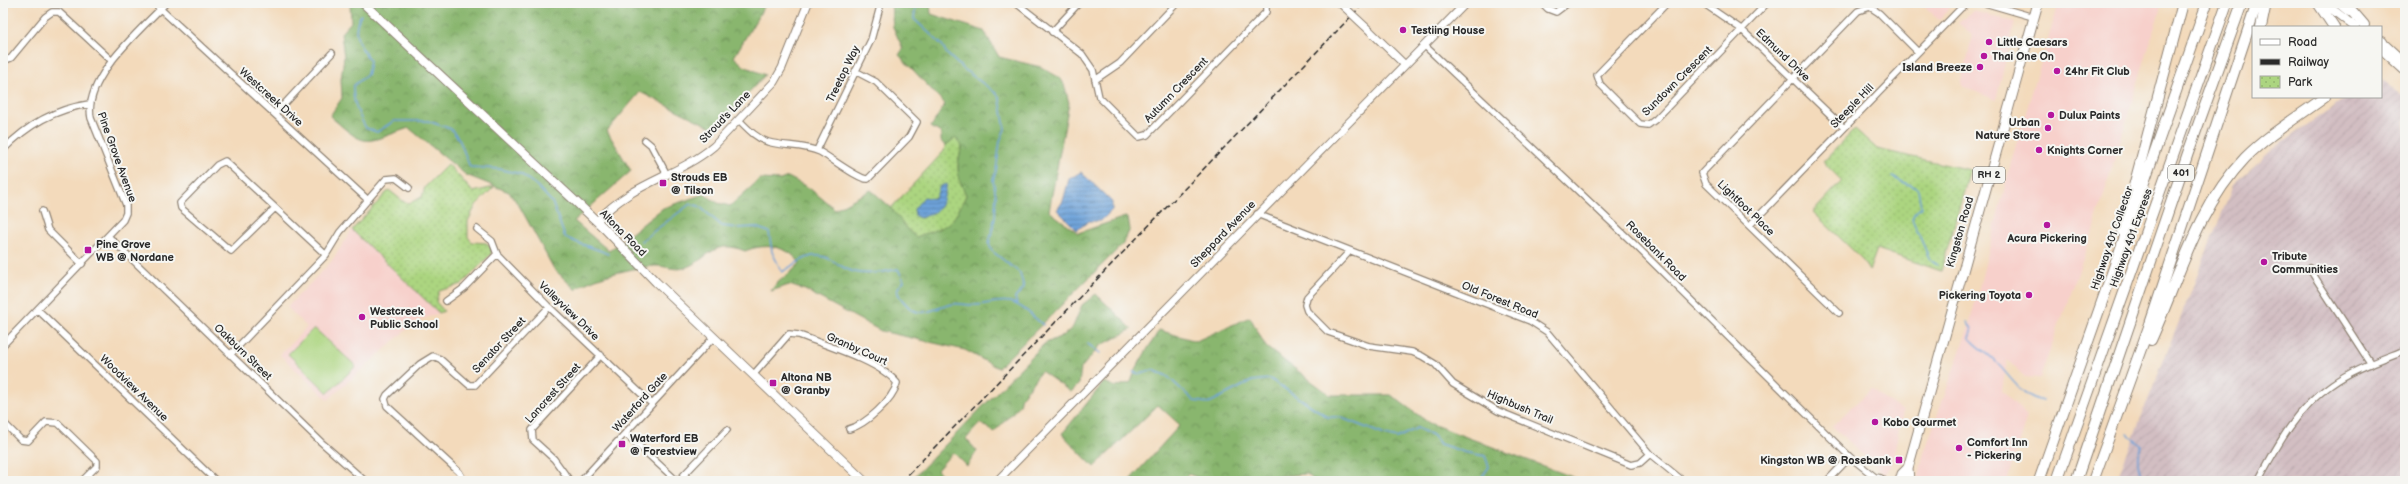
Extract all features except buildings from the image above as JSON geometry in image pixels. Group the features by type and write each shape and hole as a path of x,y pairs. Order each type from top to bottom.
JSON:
{"highway":[{"path":"2112,276 2129,200 2183,3"},
{"name":"Highway 401 Collector","path":"2039,481 2207,3"},
{"name":"Highway 401 Express","path":"2057,481 2227,3"},
{"name":"401","path":"2076,481 2188,153 2242,3"},
{"name":"401","path":"2093,481 2150,324 2257,3"},
{"path":"2261,26 2266,3"},
{"path":"2318,3 2333,26"},
{"path":"2345,3 2362,26"},
{"path":"2120,407 2195,234 2227,179 2246,158 2270,136 2324,98"}],"main road":[{"name":"Altona Road","path":"363,3 596,221 864,481"},
{"name":"Kingston Road","path":"1901,480 1908,468 2038,3"},
{"path":"2324,3 2362,26"},
{"path":"2338,3 2362,26"},
{"path":"2382,45 2404,67"}],"street":[{"name":"Westcreek Drive","path":"154,3 276,113 368,200"},
{"name":"Pine Grove Avenue","path":"3,345 108,237 126,216 126,205 91,118 89,104 97,80 112,61 166,3"},
{"name":"Stroud's Lane","path":"596,221 614,203 666,173 703,155 739,120 774,82 782,68 808,3"},
{"name":"Treetop Way","path":"817,150 871,40 881,3"},
{"name":"Autumn Crescent","path":"1016,3 1082,54 1093,70 1099,97 1132,132 1140,136 1147,135 1266,12 1266,3"},
{"path":"1052,32 1079,3"},
{"path":"1095,80 1120,63 1177,3"},
{"path":"1340,3 1405,65"},
{"name":"Sheppard Avenue","path":"997,481 1257,214 1466,3"},
{"path":"1542,3 1548,9 1556,12 1568,3"},
{"name":"Sundown Crescent","path":"1667,3 1598,75 1600,84 1640,124 1648,125 1656,119 1741,29"},
{"name":"Edmund Drive","path":"1703,3 1741,29 1844,128"},
{"path":"1741,29 1768,3"},
{"name":"Steeple Hill","path":"1750,225 1961,8 1970,3"},
{"path":"1985,3 2034,17"},
{"path":"1793,79 1858,11 1870,7 1879,13 1918,52"},
{"path":"3,60 11,58 45,17 52,12 59,12 112,61"},
{"name":"Rosebank Road","path":"1425,46 1631,241 1850,457 1878,481"},
{"path":"276,113 332,53"},
{"path":"739,120 754,135 769,142 817,150 858,177 868,179 909,137 917,125 917,122 876,82 855,71"},
{"name":"Lightfoot Place","path":"1793,79 1702,173 1706,184 1750,225 1839,313"},
{"path":"3,150 19,134 41,119 89,104"},
{"path":"645,140 651,145 666,173"},
{"path":"275,208 231,251 181,208 180,203 217,165 225,162 275,208 326,255"},
{"path":"230,354 326,255 340,232 386,179 396,178 409,188"},
{"path":"42,211 48,230 82,264"},
{"name":"Old Forest Road","path":"1257,214 1349,252 1530,321 1547,332 1650,454 1683,481"},
{"name":"Valleyview Drive","path":"477,229 492,241 497,254 549,306 652,404"},
{"name":"Oakburn Street","path":"108,237 365,481"},
{"name":"Highbush Trail","path":"1349,252 1307,297 1305,305 1307,311 1328,332 1370,346 1412,352 1422,356 1435,364 1453,384 1498,410 1631,465 1640,463 1650,454"},
{"path":"446,301 464,288 497,254"},
{"path":"2310,268 2371,364"},
{"name":"Senator Street","path":"464,481 459,472 450,463 387,406 385,399 387,395 420,364 433,356 440,359 469,385 475,385 549,306"},
{"name":"Woodview Avenue","path":"38,310 216,481"},
{"name":"Granby Court","path":"754,374 789,334 799,335 858,358 892,376 897,383 895,392 867,420 857,427 849,429"},
{"name":"Waterford Gate","path":"581,481 714,337"},
{"path":"2258,481 2288,429 2310,402 2331,384 2371,364 2405,350"},
{"name":"Lancrest Street","path":"570,481 554,459 533,440 532,430 601,356"},
{"path":"3,422 21,440 28,441 46,422 51,420 58,423 97,461 97,466 82,481"},
{"path":"626,434 678,481 727,430"},
{"path":"1826,481 1850,457"}],"shaded area":[{"path":"1922,3 1955,3 1938,20"},
{"path":"2059,3 2162,3 2092,234 2040,378 2025,377 2007,360 2002,391 2027,416 2007,481 1918,481 1923,456 1970,323 2013,155"},
{"path":"1973,11 2015,22 1996,100 1962,86 1961,81 1973,35 1958,23"},
{"path":"2382,80 2405,96 2405,481 2116,481 2233,185 2274,148 2346,98 2382,98"},
{"name":"Westcreek Public School","path":"352,230 439,313 415,322 328,400 280,355 307,327 287,307 331,262"},
{"path":"1871,389 1903,411 1891,467 1884,474 1832,426"}],"green space":[{"path":"350,3 766,3 734,57 744,66 765,75 715,129 640,92 607,131 631,171 574,221 609,251 663,208 704,194 718,203 730,206 760,179 780,180 788,177 809,188 835,209 871,190 895,211 909,231 916,237 948,224 961,206 966,195 960,182 958,171 962,146 955,138 945,146 941,141 941,133 931,127 945,104 899,55 903,49 893,27 891,3 930,3 931,14 984,31 999,57 1041,67 1060,78 1064,84 1069,103 1049,211 1078,233 1125,217 1128,218 1130,229 1123,244 998,368 965,350 881,331 805,290 789,285 771,291 800,263 789,252 775,247 760,247 745,251 725,247 718,248 700,260 684,268 676,269 658,266 636,268 590,281 576,290 554,269 520,207 509,192 466,175 409,128 374,140 366,140 360,139 352,134 330,116 342,98 341,79 344,57 341,33 351,22"},
{"path":"1855,129 1877,149 1970,170 1941,271 1877,249 1869,271 1861,258 1813,212 1842,181 1823,162"},
{"path":"955,138 962,146 958,171 960,182 966,195 961,206 948,224 916,237 909,231 891,208 944,151 945,146"},
{"path":"448,164 473,192 494,187 476,205 468,221 468,237 472,242 487,243 492,249 491,254 462,284 439,291 436,302 444,311 439,313 352,230 389,190 404,202 410,203 422,197 425,187"},
{"path":"1096,294 1132,329 1100,346 1081,368 1079,384 1071,392 1041,371 1020,399 1021,404 994,432 980,423 966,439 977,451 967,466 953,452 937,470 949,481 910,481 1044,344 1064,335 1073,327 1082,305"},
{"path":"1250,317 1266,347 1330,395 1391,395 1429,423 1583,481 1315,481 1307,474 1208,481 1188,474 1181,481 1129,481 1180,425 1158,405 1094,467 1062,434 1104,382 1116,387 1131,382 1140,362 1159,330 1196,341"},
{"path":"314,328 356,366 328,393 288,354"}],"water":[{"path":"1081,172 1112,202 1112,210 1101,221 1089,221 1077,230 1057,210 1063,201 1069,179"},
{"path":"947,184 944,198 937,210 920,218 915,216 914,209 924,197 935,199 940,186"}],"waterway":[{"path":"916,3 914,19 942,45 947,54 961,67 997,94 1000,99 1005,129 1000,141 996,171 993,180 996,196 995,217 989,244 992,251 1020,273 1024,288 1015,298 1017,305"},
{"path":"361,15 356,28 356,34 360,45 370,61 367,75 353,86 353,92 356,108 366,128 377,132 394,121 428,121 451,129 459,139 470,167 499,169 521,174 537,186 552,202 565,237 608,254"},
{"path":"1892,177 1918,189 1921,207 1914,214 1912,219 1930,260 1937,265"},
{"path":"641,241 690,204 699,206 722,226 738,228 755,227 769,232 772,252 782,272 812,256 824,257 844,268 860,273 876,273 898,269 904,281 897,289 898,294 901,299 916,312 928,312 953,304 976,305 1005,301 1019,306 1043,325"},
{"path":"1967,322 1972,329 1969,338 1993,359 2021,389 2027,394 2042,401"},
{"path":"1088,344 1100,353"},
{"path":"1133,372 1141,374 1153,370 1167,376 1194,401 1209,403 1252,381 1270,379 1328,417 1339,417 1385,435 1397,438 1417,428 1434,436 1440,444 1464,452 1485,456 1489,467 1479,481"},
{"path":"2128,434 2142,445 2138,458 2143,481"}],"railway":[{"path":"902,481 1364,3"}],"place":[{"name":"Testiing House","path":"1403,30"},
{"name":"Little Caesars","path":"1989,42"},
{"name":"Thai One On","path":"1984,56"},
{"name":"Island Breeze","path":"1980,67"},
{"name":"24hr Fit Club","path":"2057,71"},
{"name":"Dulux Paints","path":"2051,115"},
{"name":"Urban Nature Store","path":"2048,128"},
{"name":"Knights Corner","path":"2039,150"},
{"name":"Strouds EB @ Tilson","path":"663,183"},
{"name":"Acura Pickering","path":"2047,225"},
{"name":"Pine Grove WB @ Nordane","path":"88,250"},
{"name":"Tribute Communities","path":"2264,262"},
{"name":"Pickering Toyota","path":"2029,295"},
{"name":"Westcreek Public School","path":"362,317"},
{"name":"Altona NB @ Granby","path":"773,383"},
{"name":"Kobo Gourmet","path":"1875,422"},
{"name":"Waterford EB @ Forestview","path":"622,444"},
{"name":"Comfort Inn - Pickering","path":"1959,448"},
{"name":"Kingston WB @ Rosebank","path":"1899,460"}]}
